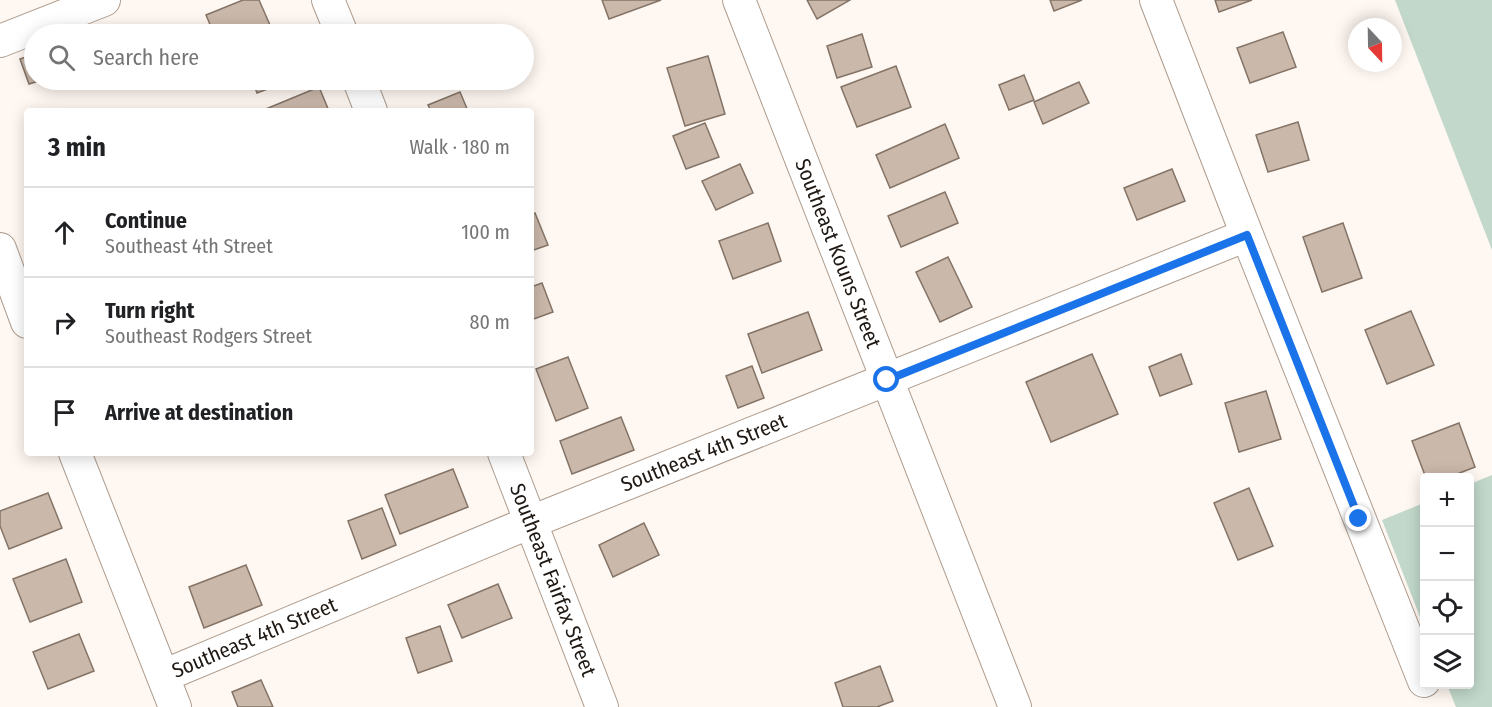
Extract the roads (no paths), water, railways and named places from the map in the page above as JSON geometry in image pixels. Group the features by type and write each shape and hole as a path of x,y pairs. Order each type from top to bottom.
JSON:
{"street":[{"path":"42,24 104,0"},
{"path":"328,0 338,24"},
{"name":"Southeast Kouns Street","path":"739,0 1015,707"},
{"path":"1156,0 1420,670"},
{"path":"0,40 24,31"},
{"path":"363,90 370,108"},
{"name":"Southeast 4th Street","path":"163,676 531,522 1247,235"},
{"path":"0,249 24,314"},
{"path":"76,456 175,707"},
{"name":"Southeast Fairfax Street","path":"505,456 602,707"},
{"path":"1428,689 1435,707"}]}
